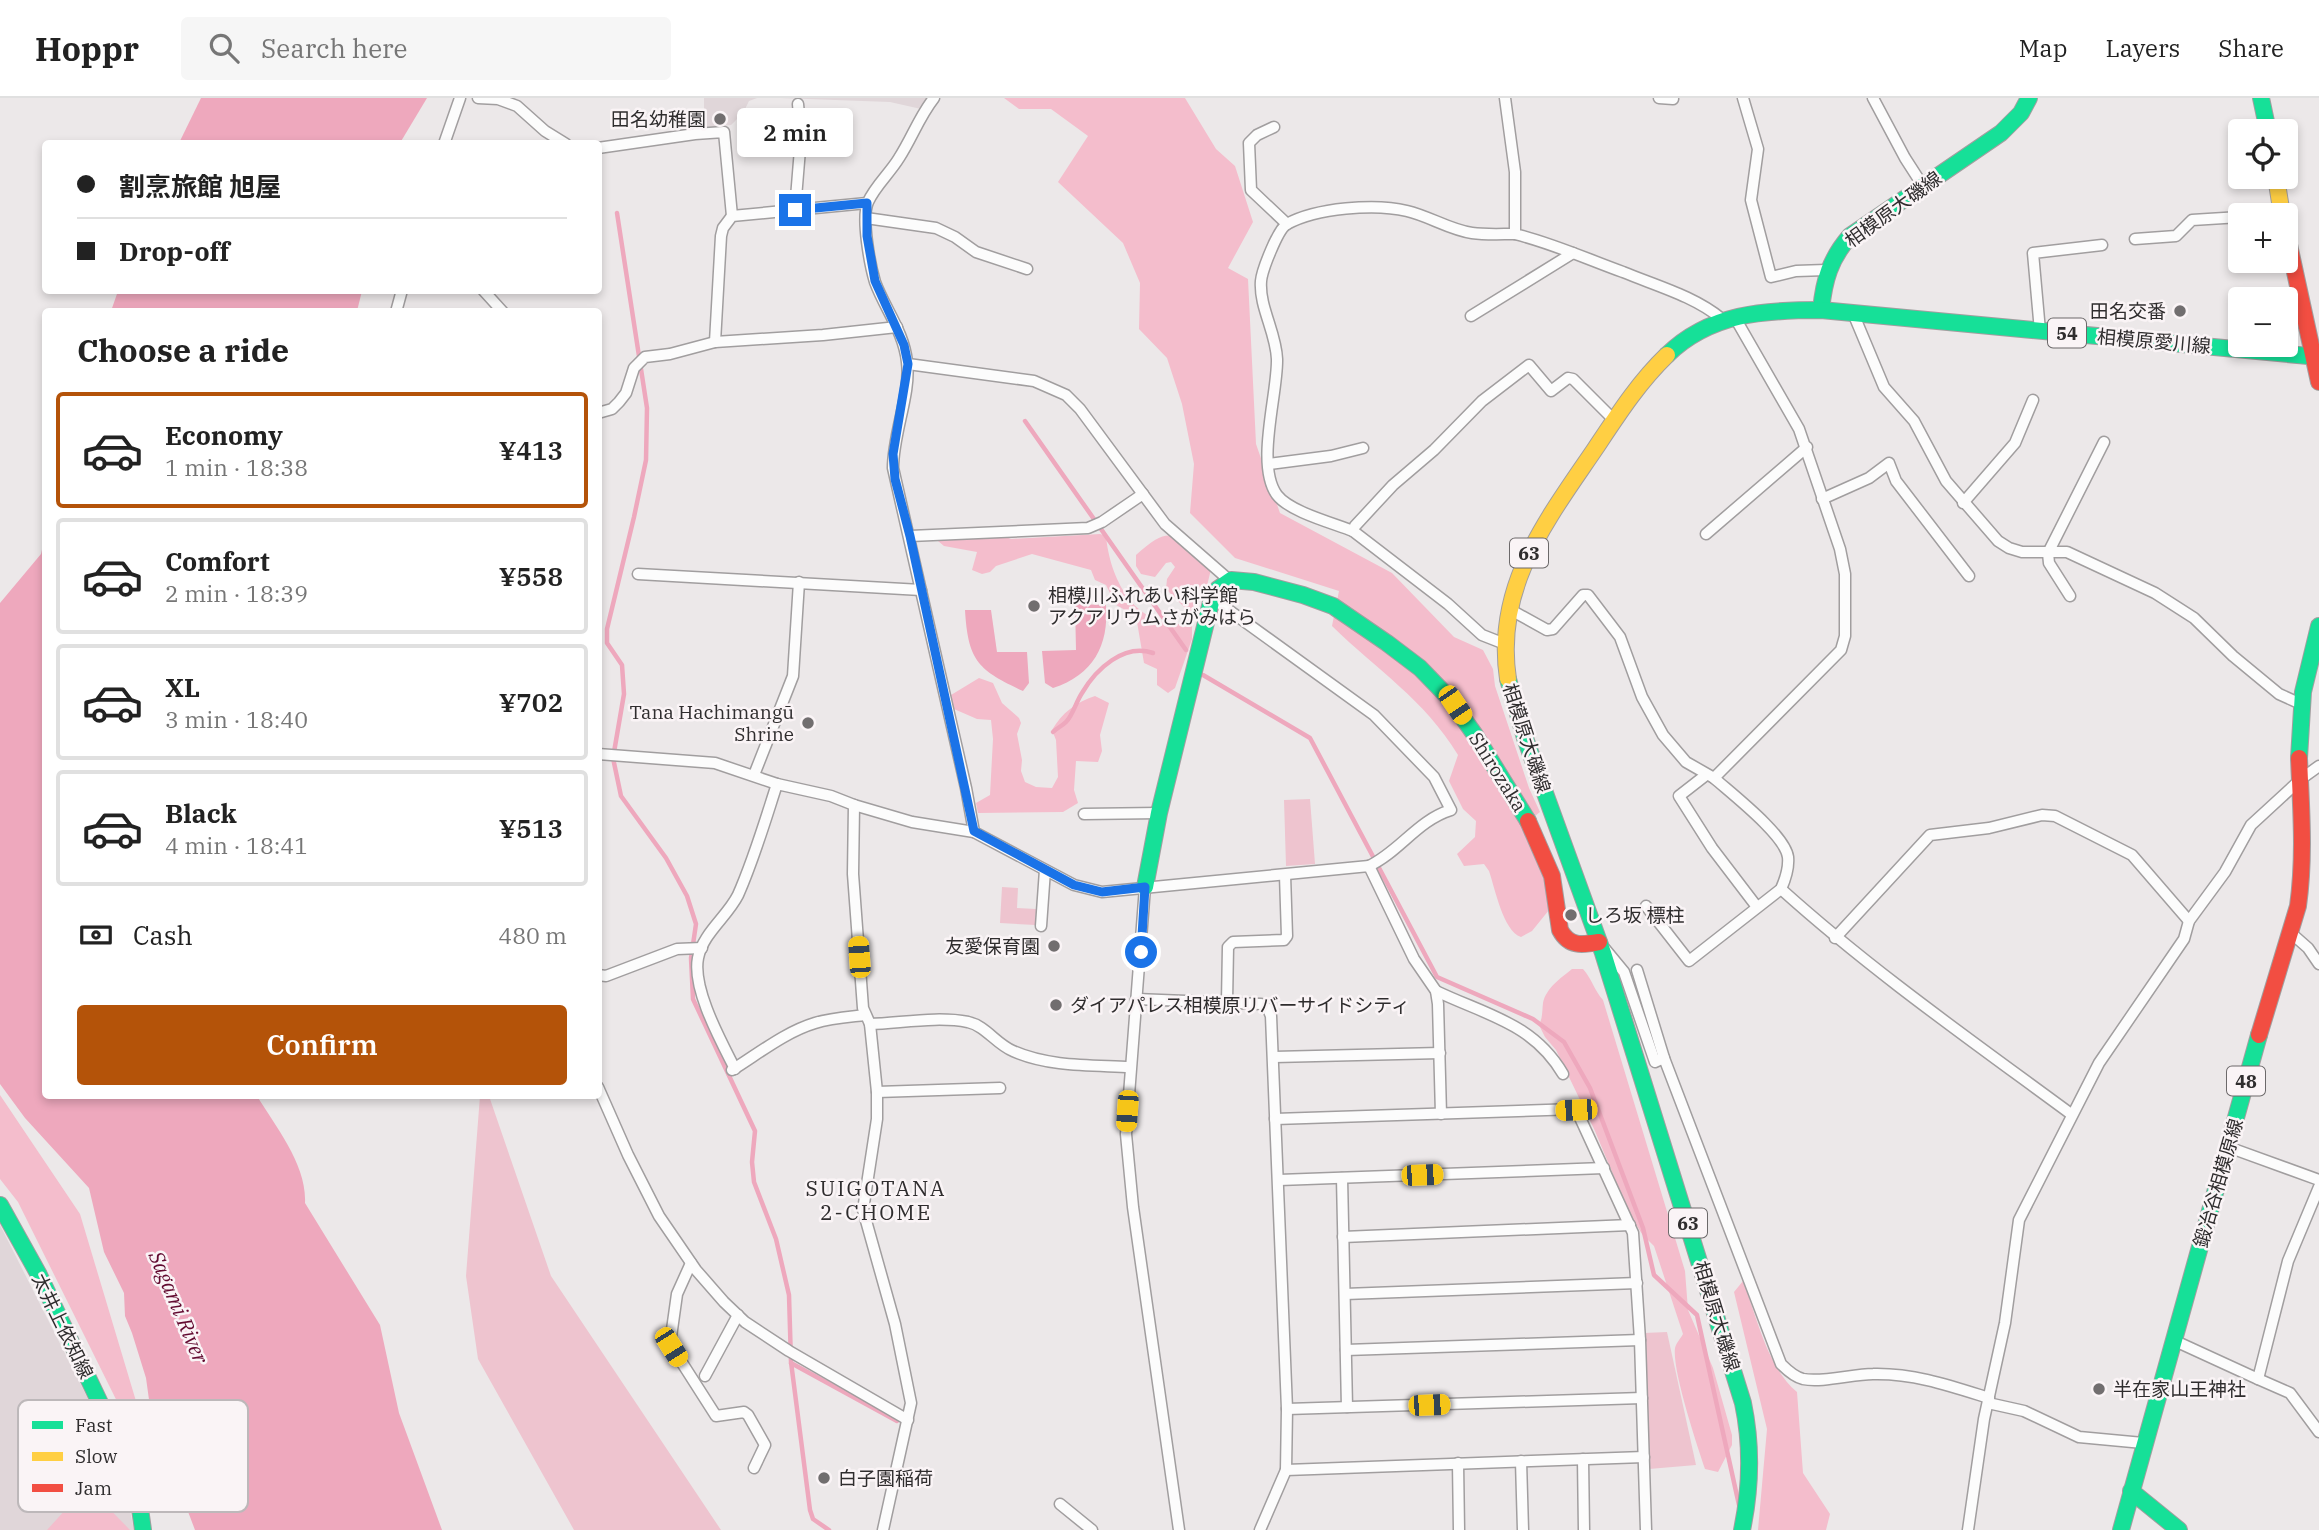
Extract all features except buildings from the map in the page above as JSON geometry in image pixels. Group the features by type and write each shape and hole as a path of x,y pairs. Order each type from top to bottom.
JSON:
{"main road":[{"name":"相模原大磯線","path":"1741,1530 1751,1481 1751,1443 1743,1403 1599,942 1513,703 1504,644 1509,609 1517,578 1535,541 1614,420 1643,379 1663,357 1686,338 1728,317 1779,309 1821,310 1826,270 1835,253 1850,236 2001,133 2021,113 2029,98"},
{"path":"2261,98 2265,119"},
{"path":"2296,273 2316,356 2319,382"},
{"name":"相模原愛川線","path":"1821,310 2316,356"},
{"name":"Shirozaka","path":"1228,579 1238,578 1332,606 1393,646 1431,677 1476,735 1531,827 1553,882 1558,908 1558,929 1562,937 1571,945 1581,947 1599,942"},
{"path":"1145,887 1159,813 1212,598 1228,579"},
{"name":"鍛冶谷相模原線","path":"2121,1530 2143,1444 2291,933 2303,879 2304,842 2299,758 2301,704 2308,663 2319,626"},
{"name":"太井上依知線","path":"0,1205 39,1275 99,1400"},
{"path":"2131,1491 2179,1530"},
{"name":"太井上依知線","path":"140,1512 143,1530"}],"street":[{"path":"445,140 460,98"},
{"path":"478,98 498,99 517,106 560,140"},
{"path":"934,98 921,115 900,156 867,203 866,218 875,281 897,327 908,364 893,454 895,479 910,536 974,831"},
{"path":"1505,98 1515,172 1515,234"},
{"path":"1659,98 1672,99"},
{"path":"1743,98 1758,149 1751,200 1771,277 1796,271 1826,270"},
{"path":"1873,98 1923,186"},
{"path":"795,210 801,137 798,104"},
{"path":"1274,127 1257,135 1249,143 1251,190 1287,224"},
{"path":"602,147 724,132 732,216 723,228 721,236 715,342"},
{"path":"732,216 867,203"},
{"path":"1504,644 1482,635 1448,604 1353,531 1304,513 1276,494 1269,464 1270,416 1277,359 1261,278 1278,236 1287,224 1336,210 1374,206 1407,211 1471,233 1515,234 1545,241 1696,301 1728,317 1793,417 1807,447 1845,574 1844,644 1841,650 1710,777 1679,796 1712,848 1757,907"},
{"path":"866,218 936,228 976,252 1027,269"},
{"path":"2135,239 2176,236 2192,220 2228,218"},
{"path":"2040,331 2033,253 2102,245"},
{"path":"1471,316 1573,253"},
{"path":"487,294 499,308"},
{"path":"1853,313 1884,387 1914,421 1937,467 1998,541 2022,552 2067,552 2155,593 2202,624 2233,656 2280,694 2301,704"},
{"path":"602,412 612,409 626,393 634,368 645,357 670,354 715,342 897,327"},
{"path":"908,364 1034,382 1055,389 1080,409 1165,524 1228,579"},
{"path":"1353,531 1358,521 1393,485 1434,450 1482,401 1530,365 1551,391 1568,379 1573,379 1614,420"},
{"path":"1964,503 2015,443 2033,400"},
{"path":"2070,596 2049,563 2048,553 2104,442"},
{"path":"1706,534 1807,447"},
{"path":"1269,464 1331,456 1363,448"},
{"path":"1822,499 1869,478 1889,463 1896,481 1969,576"},
{"path":"910,536 1088,528 1102,522 1143,494"},
{"path":"638,574 921,590"},
{"path":"754,775 793,676 799,582"},
{"path":"1509,609 1547,630 1553,629 1583,595 1588,596 1620,637 1642,698 1663,736 1686,762 1710,777 1750,810 1784,847 1788,858 1785,881 1781,889 1689,961 1647,906"},
{"path":"603,754 715,763 777,784 831,796 912,822 974,831 1074,885 1102,892 1369,866 1384,859 1415,831 1441,813 1451,810 1434,778 1374,715 1212,598"},
{"path":"1968,1530 2005,1322 2019,1220 2099,1063 2184,939 2189,921 2225,872 2251,825 2319,765"},
{"path":"777,784 737,897 700,948 698,960 702,992 734,1070 789,1034 813,1023 867,1019 955,1020 972,1023 1005,1048 1024,1056 1070,1065 1130,1067"},
{"path":"854,805 853,874 877,1092 877,1119 863,1210 909,1382 911,1403 883,1530"},
{"path":"1084,814 1159,813"},
{"path":"1835,938 1930,835 1989,828 2042,815 2055,816 2132,855 2189,921"},
{"path":"1369,866 1414,959 1436,991 1441,1114"},
{"path":"1041,926 1045,870"},
{"path":"1227,1002 1228,947 1233,942 1284,940 1287,936 1285,875"},
{"path":"1145,887 1126,1134 1133,1207 1179,1530"},
{"path":"1781,889 1835,938 2071,1114"},
{"path":"2291,933 2308,948 2319,964"},
{"path":"1599,942 1625,972 1655,1062 1664,1058"},
{"path":"602,976 684,947 700,948"},
{"path":"1637,970 1664,1058 1785,1369 1806,1380 1872,1374 1902,1375 1937,1381 2024,1411 2079,1437 2143,1444"},
{"path":"1436,991 1527,1032 1542,1045 1563,1074"},
{"path":"1136,999 1261,1004 1272,1016 1287,1409 1286,1470 1260,1530"},
{"path":"1274,1057 1440,1053"},
{"path":"877,1092 1000,1088"},
{"path":"602,1096 659,1216 691,1262 724,1302 789,1351 908,1420"},
{"path":"1275,1119 1576,1110 1633,1233 1640,1340 1646,1530"},
{"path":"2228,1147 2319,1180"},
{"path":"1279,1180 1604,1168"},
{"path":"1342,1178 1347,1407"},
{"path":"2258,1379 2288,1261 2319,1187"},
{"path":"1343,1237 1630,1225"},
{"path":"691,1262 677,1294 670,1344 716,1416 744,1412 748,1415 765,1445 754,1468"},
{"path":"1345,1294 1637,1283"},
{"path":"705,1376 738,1315"},
{"path":"1346,1350 1640,1340"},
{"path":"2173,1340 2290,1393 2319,1432"},
{"path":"1287,1409 1642,1398"},
{"path":"1286,1470 1644,1457"},
{"path":"1583,1459 1584,1530"},
{"path":"1521,1461 1522,1530"},
{"path":"1458,1464 1459,1530"},
{"path":"1060,1504 1092,1530"}],"shaded area":[{"name":"田名幼稚園","path":"704,98 757,98 749,101 743,113 731,125 704,128"},
{"path":"780,98 930,98 921,109 890,102"},
{"path":"1004,98 1185,98 1216,149 1235,166 1253,222 1228,268 1248,279 1256,444 1280,513 1392,573 1454,637 1483,650 1493,669 1495,686 1529,788 1540,812 1535,816 1461,697 1454,695 1526,824 1543,873 1549,910 1532,931 1521,937 1509,927 1489,871 1484,864 1464,866 1457,854 1475,837 1476,821 1463,809 1449,781 1458,755 1445,735 1415,701 1332,626 1339,591 1235,558 1190,513 1194,464 1182,404 1167,358 1139,329 1140,283 1123,243 1058,182 1088,136 1051,109 1019,109"},
{"path":"1100,534 1106,536 1113,568 1128,597 1151,617 1166,623 1183,624 1187,610 1166,589 1167,579 1175,567 1171,562 1166,563 1155,577 1141,574 1136,566 1136,555 1149,544 1168,535 1183,541 1211,569 1207,586 1192,609 1192,639 1183,665 1175,688 1168,693 1157,685 1157,669 1144,663 1136,616 1116,605 1106,585 1095,580 1091,570 1032,554 996,566 990,572 982,574 972,570 977,552 944,546 938,541"},
{"path":"979,678 993,683 1002,703 1019,718 1021,723 1017,734 1022,760 1021,771 1025,782 1036,787 1052,788 1058,777 1056,740 1052,730 1060,718 1082,701 1095,696 1109,703 1100,735 1102,751 1098,762 1076,761 1074,790 1078,803 1063,812 978,813 976,803 990,795 993,739 991,720 977,719 954,709 951,695"},
{"path":"1310,799 1315,864 1286,866 1284,800"},
{"path":"1002,887 1018,888 1017,908 1036,909 1035,925 1000,923"},
{"path":"1572,969 1583,969 1603,1000 1685,1271 1688,1310 1713,1368 1732,1435 1732,1445 1718,1472 1705,1469 1686,1408 1675,1359 1676,1346 1683,1334 1654,1246 1642,1234 1629,1213 1595,1131 1556,1050 1539,1025 1547,993"},
{"path":"0,1095 80,1214 136,1400 116,1400 18,1202 0,1179"},
{"path":"480,1099 490,1099 551,1276 721,1530 574,1530 478,1359 466,1276"},
{"path":"0,1225 88,1400 18,1400 18,1512 130,1512 134,1530 0,1530"},
{"path":"1743,1281 1770,1355 1787,1382 1797,1392 1803,1473 1830,1514 1826,1530 1758,1530 1767,1429 1734,1292"},
{"path":"1667,1332 1696,1465 1649,1469 1644,1333"},
{"path":"63,1512 112,1512 130,1530 47,1530"}],"water":[{"path":"201,98 427,98 402,140 180,140"},
{"path":"117,294 361,294 358,308 112,308"},
{"name":"Sagami River","path":"42,550 42,1099 259,1099 296,1161 305,1203 380,1325 399,1413 442,1530 195,1530 188,1512 248,1512 248,1400 149,1400 146,1378 125,1316 124,1293 104,1252 89,1188 25,1118 0,1084 0,603"},
{"path":"1075,604 1106,605 1105,633 1096,657 1088,667 1079,675 1053,688 1045,683 1042,651 1076,650"},
{"path":"965,610 991,610 997,652 1027,652 1029,683 1023,691 995,677 978,662 969,641"}],"waterway":[{"path":"617,213 647,408 646,460 607,629 607,643 622,665 624,694 613,758 621,796 666,858 687,896 696,924 691,958 693,999 755,1131 752,1162 754,1182 776,1239 789,1295 791,1362 810,1510 813,1519 829,1530"},
{"path":"1025,421 1186,650"},
{"path":"1053,732 1068,719 1088,684 1103,667 1121,655 1142,651 1153,653"},
{"path":"1203,675 1310,738 1437,977 1533,1019 1564,1042 1590,1088 1643,1228 1654,1275 1697,1315 1739,1505"},
{"path":"791,1363 897,1421"}],"traffic: fast":[{"path":"1821,310 1829,270 1837,253 1850,236 2001,133 2021,113 2029,98"},
{"path":"2261,98 2265,119"},
{"path":"1667,355 1701,330 1720,322 1759,313 1821,310 2319,357"},
{"path":"1145,887 1159,813 1212,598 1218,589 1231,580 1254,582 1333,606 1420,668 1449,698 1528,821"},
{"path":"2299,758 2303,692 2319,626"},
{"path":"1508,679 1525,738 1603,953 1743,1403 1749,1467 1742,1530"},
{"path":"2121,1530 2259,1035"},
{"path":"0,1205 39,1275 99,1400"},
{"path":"2131,1491 2179,1530"},
{"path":"140,1512 143,1530"}],"traffic: slow":[{"path":"2278,189 2280,203"},
{"path":"1508,679 1506,646 1509,614 1516,585 1528,556 1559,502 1620,412 1667,355"}],"traffic: jam":[{"path":"2295,273 2319,382"},
{"path":"2259,1035 2298,906 2302,850 2299,758"},
{"path":"1528,821 1552,876 1560,930 1572,942 1599,942"}],"place":[{"name":"田名幼稚園","path":"720,119"},
{"name":"田名交番","path":"2180,311"},
{"name":"相模川ふれあい科学館 アクアリウムさがみはら","path":"1034,606"},
{"name":"Tana Hachimangū Shrine","path":"808,723"},
{"name":"しろ坂 標柱","path":"1571,915"},
{"name":"友愛保育園","path":"1054,946"},
{"name":"ダイアパレス相模原リバーサイドシティ","path":"1056,1005"},
{"name":"半在家山王神社","path":"2099,1389"},
{"name":"白子園稲荷","path":"824,1478"}],"district":[{"name":"SUIGOTANA 2-CHOME","path":"876,1200"}],"route":[{"path":"795,210 867,203 867,236 875,281 897,327 908,364 893,454 895,479 910,536 974,831 1086,889 1102,892 1129,891 1145,887 1141,952"}]}
